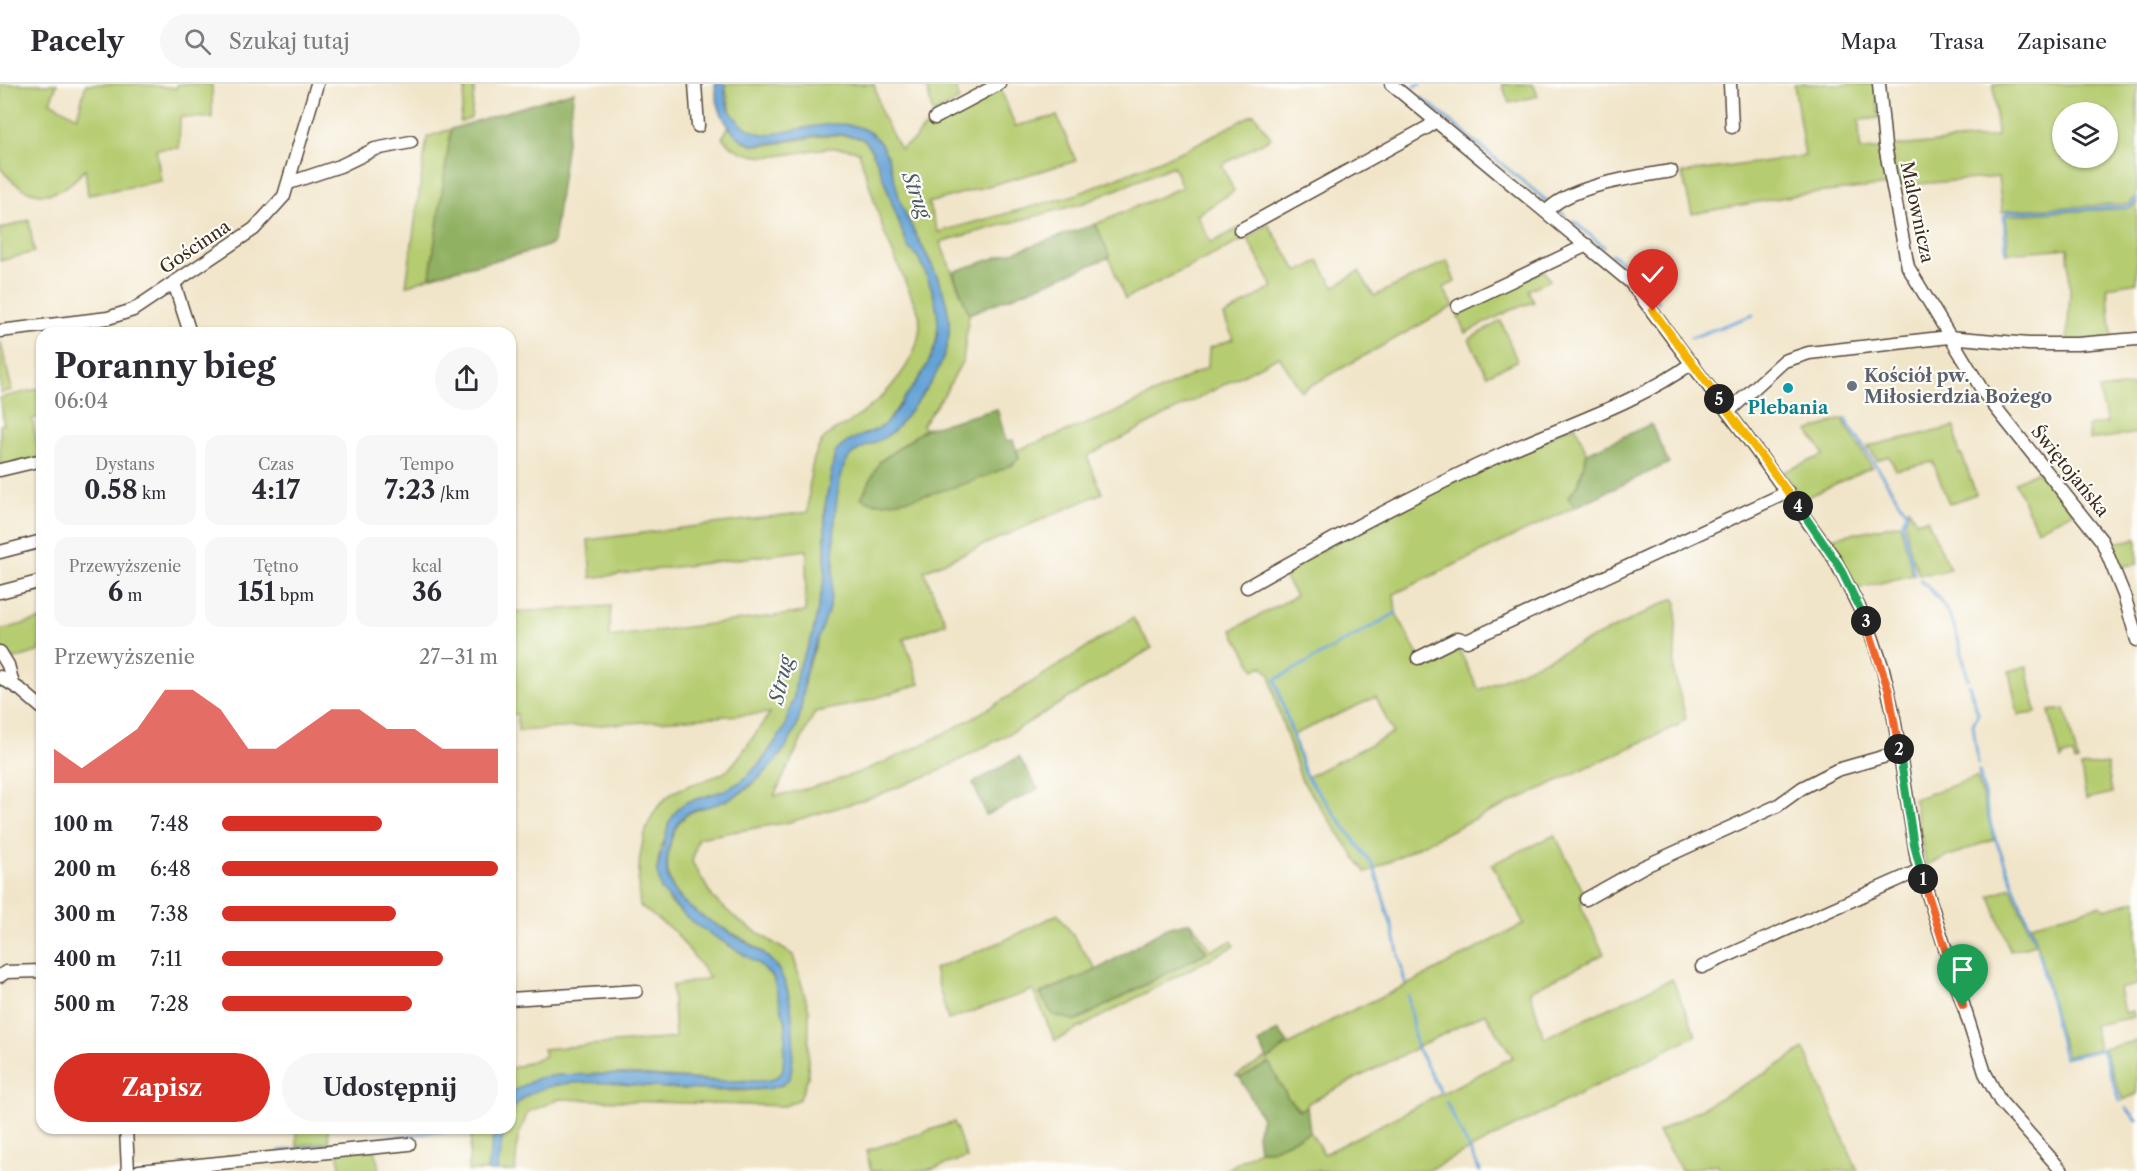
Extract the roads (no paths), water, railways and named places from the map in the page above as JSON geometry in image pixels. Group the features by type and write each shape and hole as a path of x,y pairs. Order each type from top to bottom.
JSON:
{"street":[{"name":"Gościnna","path":"0,331 122,314 144,303 254,229 277,207 289,183 317,84"},
{"path":"695,84 698,126"},
{"path":"934,118 999,84"},
{"path":"1730,84 1732,127"},
{"name":"Malownicza","path":"1879,84 1885,146 1905,260 1949,337"},
{"path":"1400,86 1435,120 1587,245 1637,290 1788,492 1834,558 1868,625 1889,692 1920,870 1978,1056 1992,1091 2062,1171"},
{"path":"1240,230 1418,132 1435,120"},
{"path":"289,183 340,166 375,148 411,142"},
{"path":"1546,212 1555,202 1577,193 1635,177 1671,171"},
{"path":"1458,306 1587,245"},
{"path":"174,283 188,327"},
{"path":"1728,412 1779,365 1792,358 1851,346 1949,337 2022,344 2077,344 2137,339"},
{"name":"Świętojańska","path":"1949,337 1984,393 2102,541 2119,580 2137,640"},
{"path":"1247,586 1420,492 1619,404 1672,377 1692,363"},
{"path":"0,470 36,461"},
{"path":"1418,658 1458,638 1467,641 1788,492"},
{"path":"0,552 36,543"},
{"path":"0,592 36,583"},
{"path":"0,652 8,665 13,684"},
{"path":"0,677 13,684 36,703"},
{"path":"1586,899 1643,867 1777,806 1802,788 1838,770 1900,752"},
{"path":"1702,967 1920,870"},
{"path":"0,976 6,972 36,971"},
{"path":"516,999 636,991"},
{"path":"126,1134 128,1171"},
{"path":"139,1171 409,1144"}],"water":[{"path":"715,84 725,84 727,103 735,117 748,128 765,135 845,124 869,132 877,139 888,157 904,211 943,291 949,320 948,341 933,379 901,423 891,433 857,451 846,461 836,502 831,599 806,670 801,711 792,737 776,761 744,790 720,803 693,810 685,815 674,830 669,849 667,861 669,880 678,896 692,909 765,956 778,969 784,980 793,1022 790,1078 779,1086 762,1089 684,1089 603,1083 558,1085 538,1090 522,1100 516,1107 516,1090 538,1078 559,1075 624,1074 709,1081 760,1081 771,1080 780,1075 783,1068 786,1025 773,977 756,962 696,925 681,912 661,890 657,870 669,822 679,807 687,802 726,790 742,781 762,761 784,729 794,696 797,671 812,637 825,576 825,506 835,453 848,442 881,427 889,420 925,369 936,342 937,313 928,279 918,258 908,248 876,158 865,140 837,134 752,145 736,135 724,120"},
{"path":"494,1134 503,1134 497,1171 487,1171"}],"waterway":[{"path":"1415,86 1420,84"},
{"path":"1422,98 1548,202"},
{"path":"2006,253 2004,216 2008,212 2130,207 2137,198"},
{"path":"1555,208 1565,215"},
{"path":"1573,221 1604,247"},
{"path":"1612,254 1639,277 1658,302"},
{"path":"1691,338 1753,315"},
{"path":"1845,419 1907,513 1902,523 1914,574"},
{"path":"1920,580 1932,591 1948,613 1958,637 1968,679"},
{"path":"1396,613 1275,680 1305,774 1374,867 1394,934 1405,983"},
{"path":"1969,685 1978,714 1973,724 1978,764"},
{"path":"1979,771 1992,830 2036,943"},
{"path":"2038,950 2064,1058 2102,1050 2120,1101"},
{"path":"1408,996 1416,1046 1440,1091"},
{"path":"1446,1102 1480,1171"},
{"path":"2126,1108 2137,1120"},
{"path":"279,1151 417,1134"}],"place":[{"name":"Kościół pw. Miłosierdzia Bożego","path":"1852,386"},
{"name":"Plebania","path":"1788,388"}],"water label":[{"name":"Strug","path":"917,195"},
{"name":"Strug","path":"781,680"}]}
